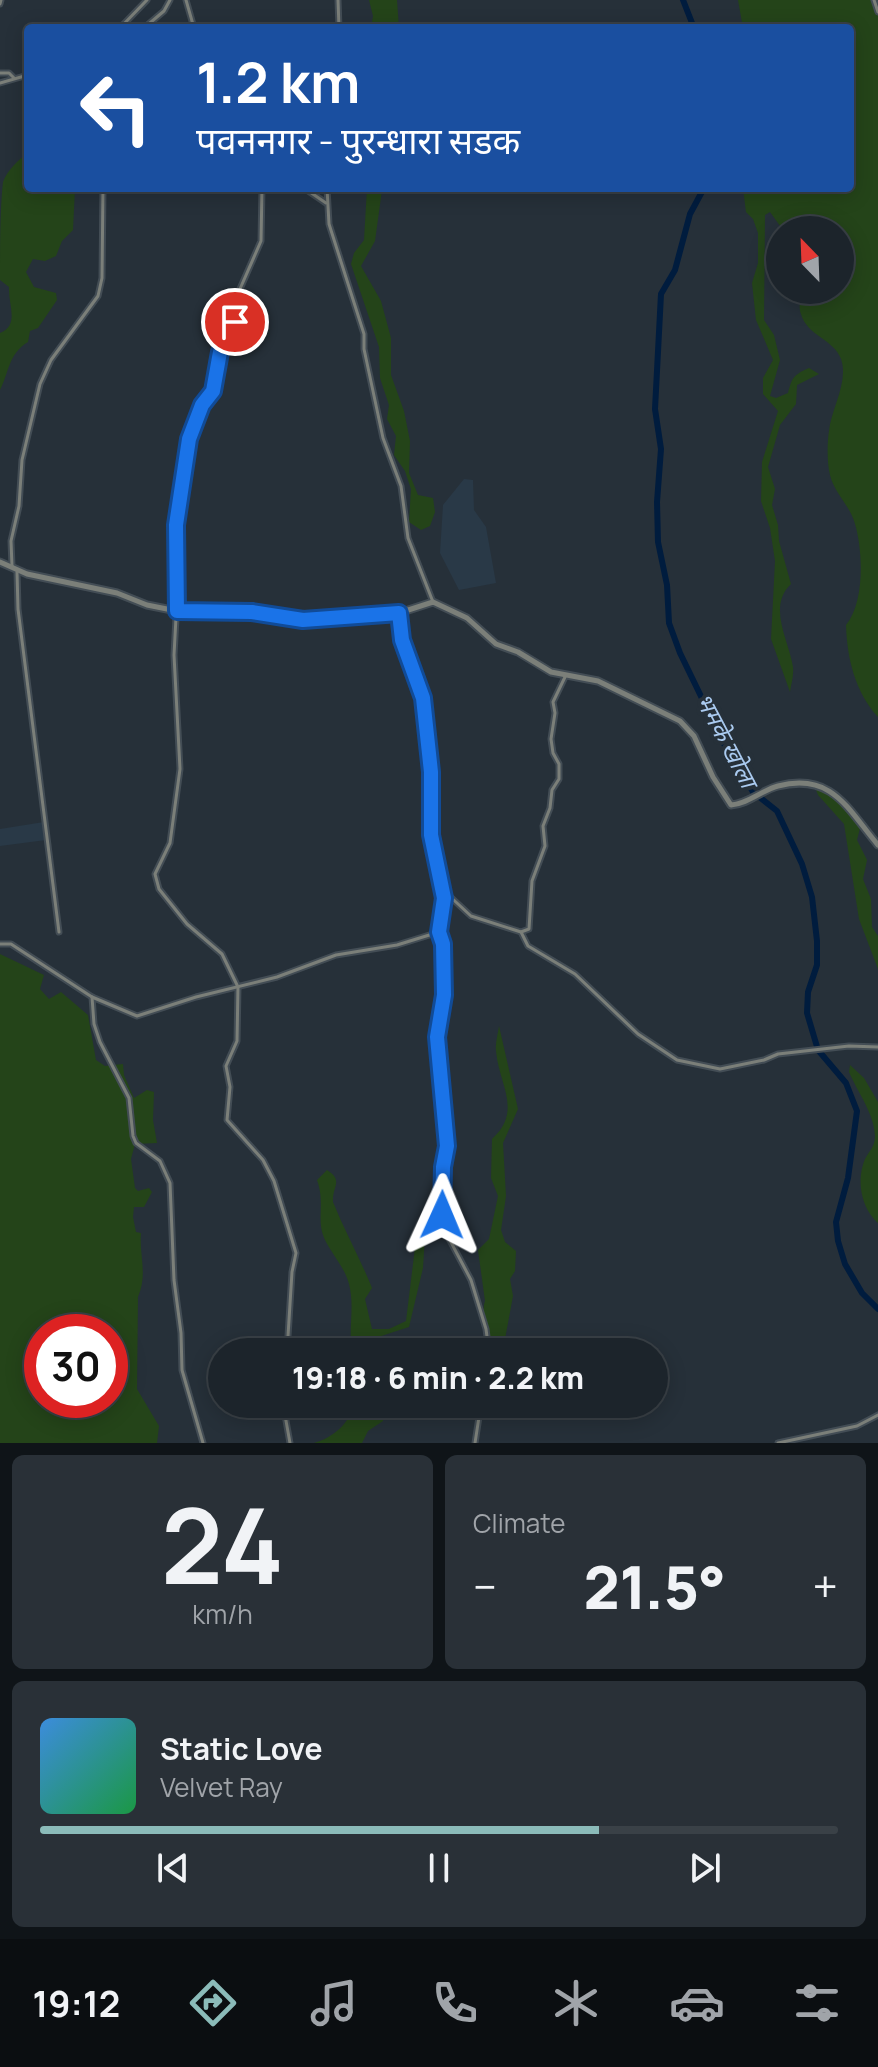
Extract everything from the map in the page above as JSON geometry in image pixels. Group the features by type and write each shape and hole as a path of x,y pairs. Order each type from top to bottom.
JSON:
{"street":[{"path":"124,24 147,0"},
{"path":"149,24 164,11 170,0"},
{"path":"186,0 193,24"},
{"path":"338,0 339,24"},
{"path":"874,0 878,12"},
{"path":"0,73 14,78"},
{"path":"0,83 24,76"},
{"path":"59,932 11,541 19,506 23,450 36,396 51,360 98,296 102,278 103,192"},
{"path":"262,192 261,241 236,298 235,322 220,352 213,391 202,405 189,439 176,525 174,669 180,769 170,843 156,880 187,924 222,954 238,987 237,1041 226,1066 230,1087 227,1120 263,1160 274,1181 294,1244 296,1261 292,1272 288,1338"},
{"path":"310,192 326,203"},
{"path":"327,192 326,203 345,278 364,334 364,349 383,438 401,486 408,538 433,602"},
{"path":"0,562 15,571 117,593 147,605 177,611 252,612 303,620 399,613 433,602 467,618 496,644 565,677 598,681 680,721 694,736 731,805 740,804 773,787 806,784 832,790 878,845"},
{"path":"399,613 402,640 423,698 431,772 431,835 445,907 439,932 445,977 437,1037 447,1146 443,1167 442,1215 444,1229 471,1280 487,1338"},
{"path":"442,889 471,916 521,932 529,929 532,881 545,846 543,826 550,808 552,790 559,779 559,764 553,753 551,732 555,713 553,702 565,677"},
{"path":"0,944 11,944 92,997 137,1016 277,977 336,955 397,945 439,932"},
{"path":"521,932 528,946 575,974 638,1034 677,1060 720,1069 778,1054 849,1046 878,1047"},
{"path":"92,997 94,1024 100,1042 129,1098 133,1136 136,1143 160,1161 170,1183 182,1370 203,1443"},
{"path":"778,1443 857,1426 878,1415"},
{"path":"286,1418 290,1443"},
{"path":"475,1443 479,1418"}],"shaded area":[{"path":"464,479 473,480 474,510 486,527 496,583 459,590 440,553 443,505"},
{"path":"44,822 46,840 0,846 0,829"}],"green space":[{"path":"369,0 397,0 399,24 372,24"},
{"path":"738,0 878,0 878,717 863,697 850,662 846,625 857,603 861,576 860,548 853,517 832,481 828,465 830,423 843,368 838,352 809,328 800,308 800,304 854,304 854,216 773,216 770,212 765,215 764,320 774,335 780,360 770,396 776,398 788,393 794,378 809,368 819,374 797,385 796,404 780,425 768,467 775,489 772,505 779,541 791,584 784,593 780,613 793,667 790,692 771,639 775,561 770,528 761,501 762,462 778,411 763,394 763,378 773,360 756,320 752,283 758,263 758,233 753,219 746,212 744,192 854,192 854,24 742,24"},
{"path":"24,156 24,192 75,192 73,230 62,241 56,256 45,261 33,259 26,272 34,287 56,293 57,300 38,328 30,331 28,342 16,352 0,390 0,333 10,325 12,314 9,287 0,280 3,182 10,169"},
{"path":"367,192 382,192 375,241 361,266 381,301 391,338 391,375 404,411 410,441 409,473 418,495 433,498 435,512 430,526 421,530 409,522 411,489 405,471 394,455 396,436 387,419 389,405 380,378 379,347 351,264 354,253 364,240"},
{"path":"815,787 830,791 860,828 857,840 867,860 863,879 871,899 872,927 878,936 878,969 859,919 844,824 818,795"},
{"path":"0,954 44,975 40,989 49,999 61,992 88,1015 96,1060 105,1066 123,1064 124,1075 134,1098 147,1090 154,1092 153,1120 157,1143 135,1144 131,1159 135,1188 138,1191 149,1188 152,1192 144,1207 134,1207 133,1217 136,1232 141,1233 143,1272 138,1297 137,1389 159,1426 157,1443 0,1443"},
{"path":"499,1026 518,1109 503,1143 506,1196 501,1230 505,1242 516,1251 515,1271 510,1279 513,1296 505,1338 489,1338 478,1250 489,1239 498,1196 491,1178 492,1139 501,1129 508,1108 496,1042"},
{"path":"850,1065 864,1078 878,1102 878,1223 864,1202 861,1185 862,1167 874,1143 874,1128 849,1072"},
{"path":"327,1170 335,1177 333,1202 372,1288 365,1299 372,1329 389,1329 406,1321 418,1223 422,1214 426,1219 423,1268 409,1327 375,1338 351,1338 349,1284 321,1228 317,1180"},
{"path":"348,1418 383,1418 368,1431 362,1443 314,1443 340,1429"}],"waterway":[{"name":"भमके खोला","path":"683,0 692,24"},
{"name":"भमके खोला","path":"702,192 690,214 675,270 661,294 655,409 661,449 657,502 658,542 667,585 669,623 680,653 728,752 753,792 777,811 802,864 812,897 817,941 817,965 808,992 807,1013 818,1050 846,1083 857,1111 848,1178 836,1222 838,1241 845,1264 862,1293 878,1309"}],"route":[{"path":"235,322 220,352 213,391 202,405 189,439 176,525 177,611 252,612 303,620 399,613 402,640 423,698 431,772 431,835 445,907 439,927 445,977 437,1037 447,1146 443,1167 442,1215"}]}
